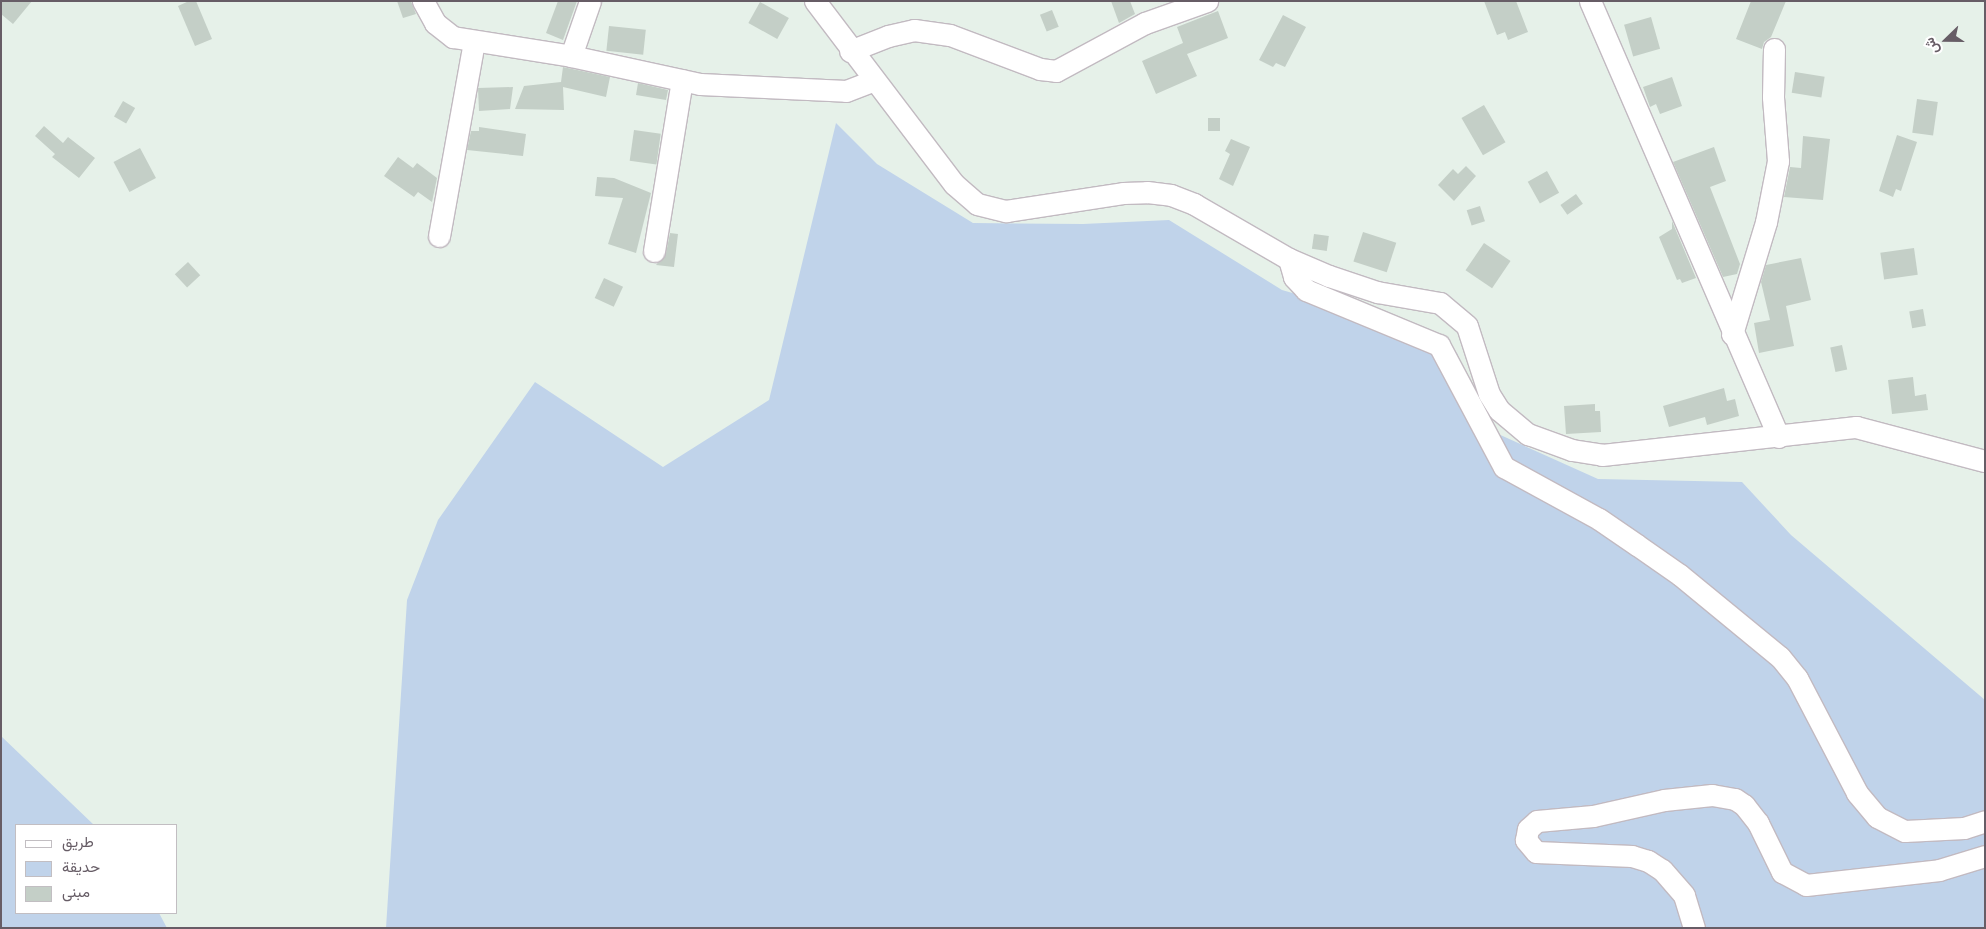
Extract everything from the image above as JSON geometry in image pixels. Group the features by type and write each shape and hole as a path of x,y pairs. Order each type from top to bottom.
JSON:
{"street":[{"path":"424,1 428,14 443,31 453,38 571,56 700,84 846,91 874,80"},
{"path":"571,56 590,1"},
{"path":"815,1 850,51 954,184 977,204 1006,211 1123,193 1147,192 1171,195 1194,204 1289,259 1377,292 1440,303 1450,309 1472,337 1489,394 1499,410 1528,434 1572,450 1602,455 1779,437 1856,427 1985,461"},
{"path":"850,51 888,36 914,30 950,34 1040,69 1056,71 1144,23 1207,1"},
{"path":"1590,1 1732,334 1779,437"},
{"path":"439,236 474,42"},
{"path":"1732,334 1766,222 1778,161 1773,97 1774,49"},
{"path":"654,251 682,80"},
{"path":"1289,259 1294,277 1306,290 1438,345 1504,467 1599,519 1637,545 1680,575 1780,657 1797,678 1857,793 1877,817 1905,831 1964,828 1985,821"},
{"path":"1694,928 1684,895 1662,870 1632,856 1536,852 1526,840 1528,828 1537,821 1593,816 1664,800 1712,795 1735,799 1744,805 1758,823 1782,872 1806,885 1938,870 1985,856"}],"green space":[{"path":"836,123 877,164 973,223 1083,224 1169,220 1282,290 1348,309 1457,353 1487,429 1598,479 1742,482 1791,535 1985,700 1985,928 386,928 407,600 438,520 535,382 663,467 769,400"},
{"path":"1,736 93,824 15,824 15,914 160,914 167,928 1,928"}],"building":[{"path":"1,1 32,1 13,24 1,14"},
{"path":"189,1 196,1 212,39 195,46 178,6"},
{"path":"397,1 411,1 416,14 403,18"},
{"path":"558,1 577,1 563,40 546,33"},
{"path":"1111,1 1130,1 1135,14 1119,23"},
{"path":"1484,1 1516,1 1528,32 1508,40 1505,32 1497,35"},
{"path":"1751,1 1786,1 1771,37 1764,42 1762,49 1736,39"},
{"path":"760,2 789,18 777,39 748,23"},
{"path":"1052,10 1059,27 1047,32 1040,15"},
{"path":"1218,11 1228,38 1187,54 1197,76 1156,94 1142,61 1183,43 1177,27"},
{"path":"1283,15 1306,27 1285,67 1276,63 1273,67 1259,60"},
{"path":"1651,17 1660,49 1633,56 1624,25"},
{"path":"609,26 646,30 643,55 606,51"},
{"path":"563,67 610,77 606,97 563,87 564,110 515,109 524,86 561,82"},
{"path":"1795,72 1825,77 1821,97 1792,93"},
{"path":"1672,77 1682,106 1660,114 1656,104 1650,107 1643,87"},
{"path":"638,83 668,90 666,100 636,95"},
{"path":"513,87 510,109 479,111 478,88"},
{"path":"1917,99 1938,102 1933,136 1912,133"},
{"path":"123,101 135,108 126,124 114,117"},
{"path":"1484,105 1506,142 1483,155 1461,118"},
{"path":"1208,118 1220,118 1220,131 1208,131"},
{"path":"44,126 63,143 68,137 95,158 79,178 52,157 55,154 35,136"},
{"path":"479,127 526,134 523,156 467,150 471,131 479,131"},
{"path":"634,130 661,134 656,164 630,161"},
{"path":"1897,135 1917,142 1901,191 1896,189 1893,197 1879,191"},
{"path":"1803,136 1830,139 1823,200 1784,197 1790,167 1801,168"},
{"path":"1231,139 1250,147 1233,186 1219,179 1230,154 1225,151"},
{"path":"1714,147 1726,181 1710,187 1740,264 1737,274 1723,277 1673,162"},
{"path":"140,148 156,178 129,192 114,162"},
{"path":"398,157 413,168 417,163 437,178 432,202 418,192 414,197 384,176"},
{"path":"1466,166 1476,176 1454,201 1438,185 1453,169 1458,174"},
{"path":"1547,171 1559,193 1540,204 1528,182"},
{"path":"597,177 614,178 651,193 636,253 608,244 623,198 595,196"},
{"path":"1576,194 1583,204 1567,215 1560,205"},
{"path":"1480,206 1485,221 1472,226 1467,210"},
{"path":"1672,221 1696,278 1682,283 1680,279 1677,280 1659,237 1672,229"},
{"path":"1363,232 1396,243 1387,272 1353,261"},
{"path":"670,233 678,234 674,267 656,265 666,253"},
{"path":"1314,234 1329,236 1327,251 1312,249"},
{"path":"1484,243 1511,261 1492,288 1466,270"},
{"path":"1914,248 1918,275 1884,279 1880,253"},
{"path":"1801,258 1811,300 1786,306 1794,346 1759,353 1754,323 1770,320 1761,282 1766,265"},
{"path":"188,262 200,275 187,287 175,274"},
{"path":"604,278 623,287 614,307 595,298"},
{"path":"1923,309 1926,326 1912,328 1909,311"},
{"path":"1842,345 1847,369 1835,372 1830,347"},
{"path":"1913,377 1915,396 1926,394 1928,410 1892,414 1888,380"},
{"path":"1724,388 1727,401 1735,399 1739,416 1707,425 1705,417 1669,427 1663,406"},
{"path":"1595,404 1595,411 1600,411 1601,432 1566,434 1564,406"}]}
